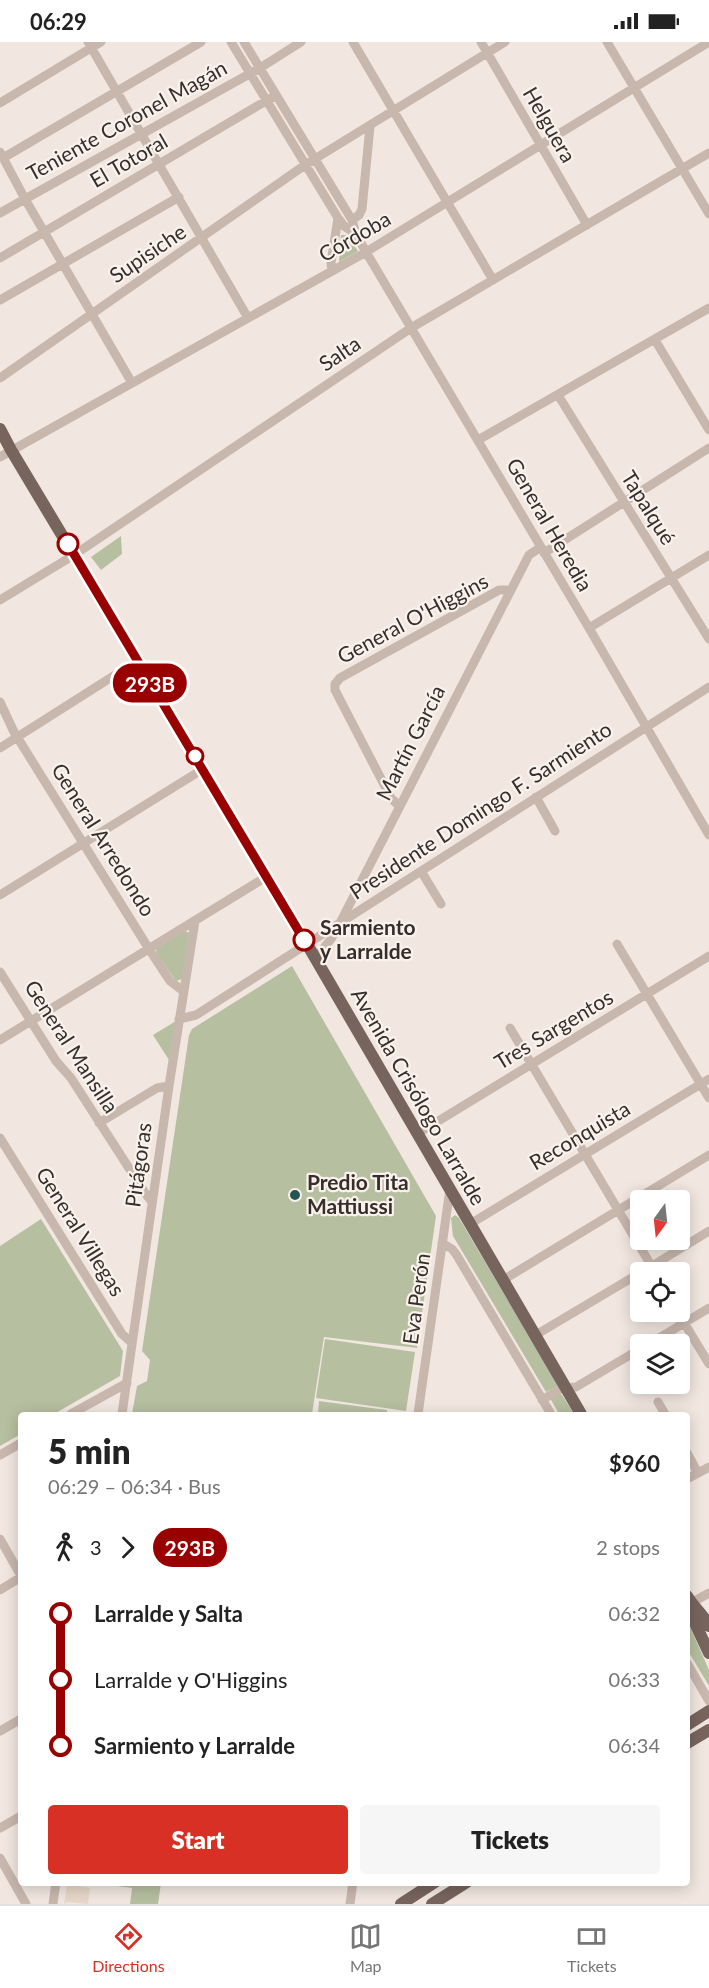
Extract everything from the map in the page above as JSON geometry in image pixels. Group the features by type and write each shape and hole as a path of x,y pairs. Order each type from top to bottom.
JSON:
{"main road":[{"name":"Avenida Crisólogo Larralde","path":"0,429 5,453 74,555 203,770 304,946 315,959 580,1412"},
{"path":"691,1602 702,1613 709,1626"},
{"path":"691,1602 694,1621 709,1653"},
{"path":"702,1638 709,1663"},
{"path":"690,1723 709,1711"},
{"path":"690,1741 709,1732"},
{"path":"401,1904 429,1886"},
{"path":"432,1904 461,1886"}],"street":[{"path":"0,103 90,45 101,42"},
{"path":"132,383 25,199 2,155 201,42"},
{"name":"General Heredia","path":"231,42 338,218 344,226 356,234"},
{"name":"General Heredia","path":"244,42 352,220 356,234 366,252 708,831"},
{"name":"Teniente Coronel Magán","path":"0,213 260,68 301,42"},
{"path":"353,42 493,280"},
{"name":"Helguera","path":"481,42 587,225"},
{"name":"Supisiche","path":"0,378 315,159 505,42"},
{"path":"607,42 709,214"},
{"name":"Córdoba","path":"5,453 366,252 709,42"},
{"path":"90,45 248,318"},
{"name":"El Totoral","path":"0,258 276,95"},
{"path":"352,220 359,215 362,209 370,126"},
{"name":"Salta","path":"0,600 74,555 411,328 709,153"},
{"path":"0,300 179,197"},
{"path":"332,271 331,263 338,218"},
{"path":"478,440 709,309"},
{"path":"655,340 709,430"},
{"name":"Tapalqué","path":"558,395 709,639"},
{"path":"542,550 624,503 709,448"},
{"name":"Martín García","path":"315,959 340,923 529,555 542,550"},
{"path":"590,628 709,555"},
{"name":"General O'Higgins","path":"399,806 391,798 335,690 335,684 340,678 499,590 511,590"},
{"path":"0,748 137,661"},
{"name":"Presidente Domingo F. Sarmiento","path":"179,1019 196,1015 709,687"},
{"name":"General Arredondo","path":"0,702 18,738 149,950 170,981 183,991"},
{"path":"0,895 203,770"},
{"path":"536,797 555,831"},
{"path":"421,871 441,904"},
{"path":"0,1040 266,877"},
{"name":"Pitágoras","path":"122,1412 195,921"},
{"path":"617,944 705,1082 709,1098"},
{"name":"Tres Sargentos","path":"417,1134 709,956"},
{"name":"General Mansilla","path":"0,972 56,1061 71,1078 144,1194 152,1202"},
{"path":"510,1028 649,1262"},
{"name":"Reconquista","path":"470,1224 705,1082"},
{"path":"99,1123 157,1088 169,1086"},
{"name":"General Villegas","path":"0,1138 122,1334 132,1343"},
{"path":"503,1280 709,1155"},
{"name":"Eva Perón","path":"418,1412 450,1189"},
{"path":"664,1262 709,1232"},
{"path":"442,1243 456,1254 550,1412"},
{"path":"534,1336 630,1279"},
{"path":"666,1334 709,1308"},
{"path":"684,1323 709,1364"},
{"path":"542,1400 562,1388 576,1387 630,1355"},
{"path":"87,1411 127,1383"},
{"path":"658,1402 664,1412"},
{"path":"0,1455 18,1445"},
{"path":"690,1458 698,1473"},
{"path":"690,1477 709,1467"},
{"path":"0,1539 18,1572"},
{"path":"0,1590 18,1579"},
{"path":"691,1602 709,1593"},
{"path":"690,1668 709,1701"},
{"path":"0,1731 18,1721"},
{"path":"0,1828 18,1818"},
{"path":"0,1858 26,1904"},
{"path":"52,1904 55,1886"},
{"path":"350,1904 352,1886"}],"green space":[{"path":"341,235 346,235 358,251 339,262"},
{"path":"121,536 122,554 101,570 91,557"},
{"path":"185,931 189,933 182,979 176,981 156,950"},
{"name":"Predio Tita Mattiussi","path":"292,966 436,1216 417,1348 324,1337 312,1412 132,1412 137,1386 147,1381 150,1360 142,1351 189,1035 192,1029"},
{"path":"176,1021 169,1060 153,1035"},
{"path":"455,1215 459,1218 558,1385 556,1387 546,1392 453,1236 451,1218"},
{"path":"41,1219 123,1351 120,1376 57,1412 18,1412 18,1436 0,1446 0,1246"},
{"path":"325,1339 415,1352 406,1411 316,1398"},
{"path":"559,1393 573,1412 558,1412 550,1398"},
{"path":"319,1401 387,1410 387,1412 318,1412"},
{"path":"690,1627 709,1670 709,1686 690,1654"},
{"path":"118,1886 161,1886 158,1904 130,1904 132,1888"}],"shaded area":[{"path":"67,1886 90,1888 88,1904 67,1902 64,1904"}],"bus line":[{"name":"293B","path":"68,544 304,940"}],"place":[{"name":"Sarmiento y Larralde","path":"304,940"},
{"name":"Predio Tita Mattiussi","path":"295,1195"}]}
